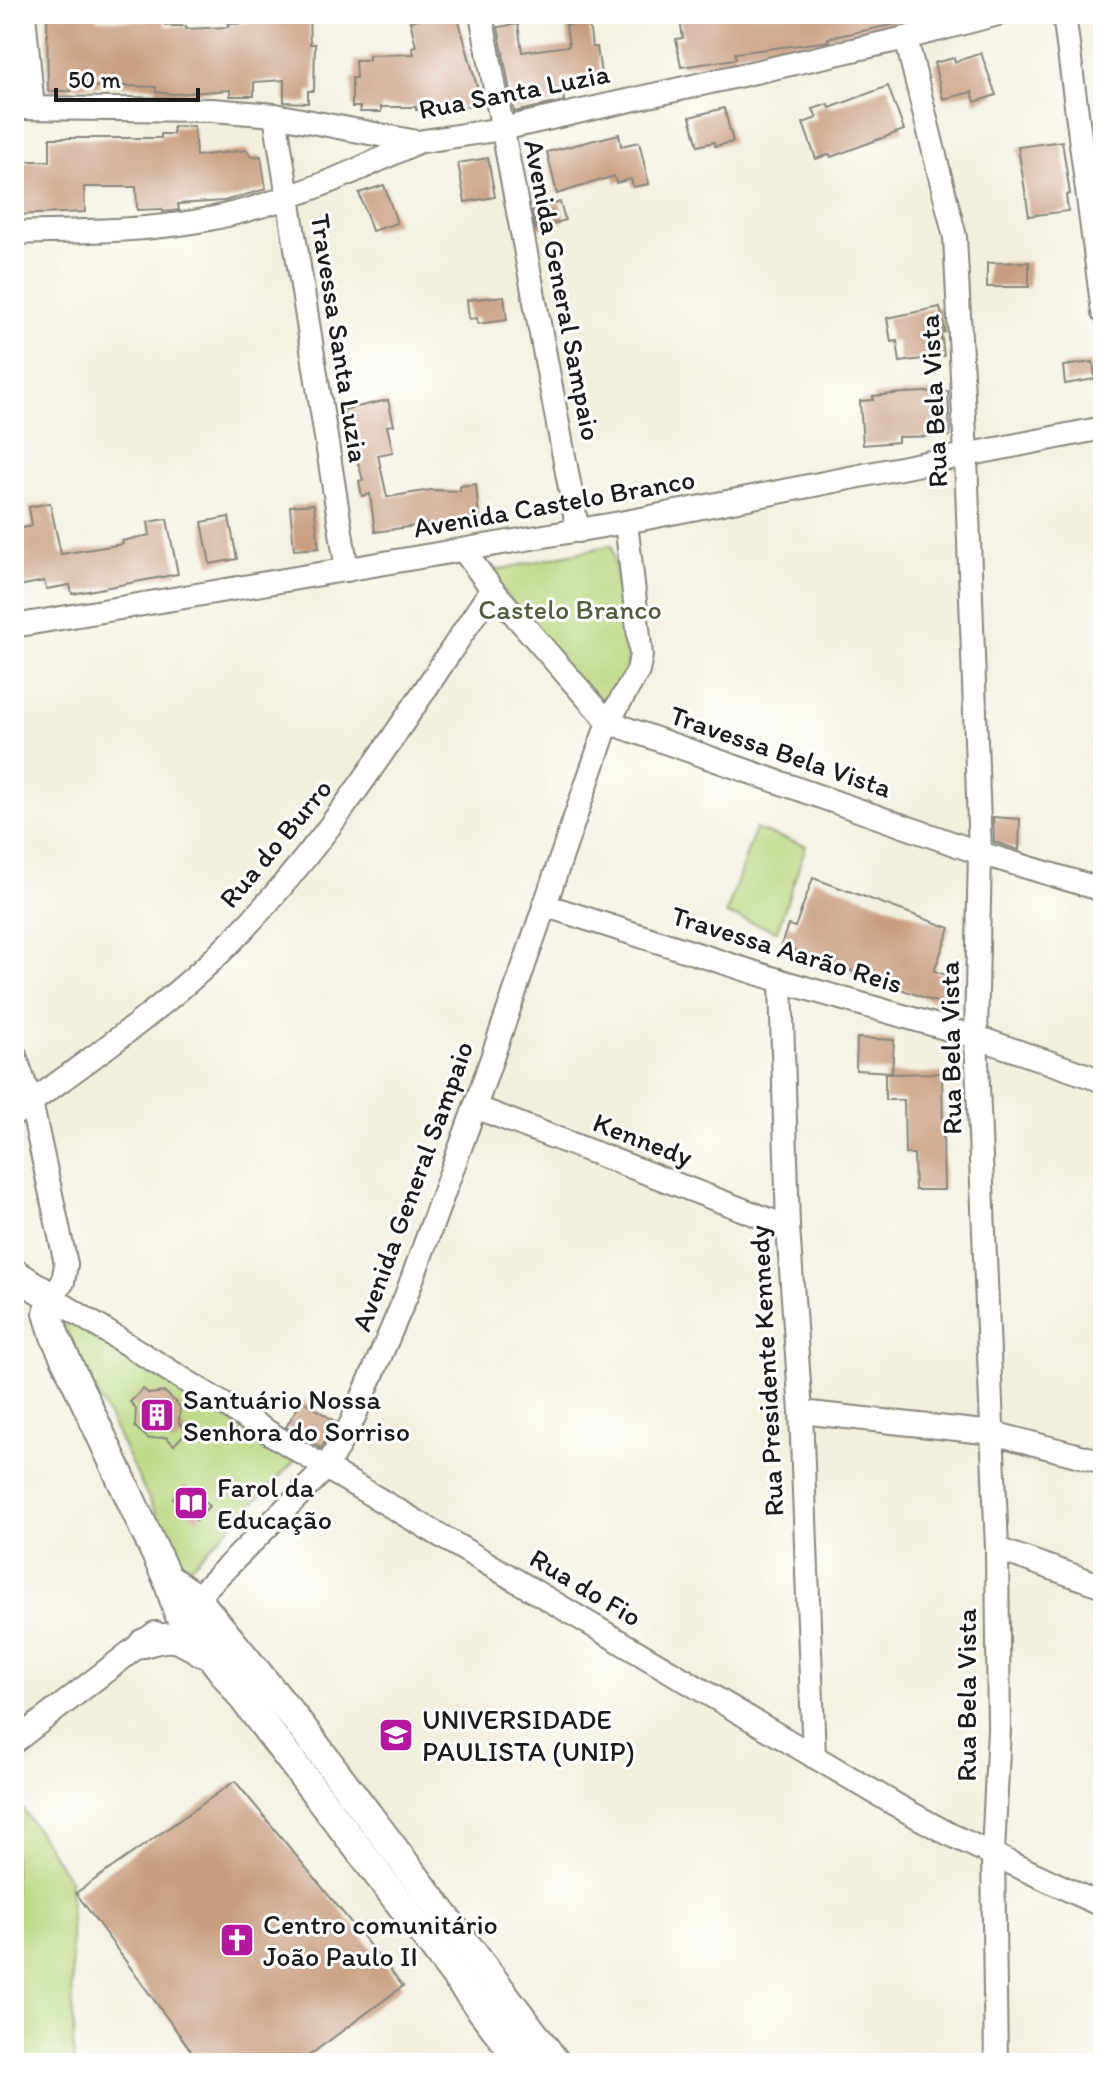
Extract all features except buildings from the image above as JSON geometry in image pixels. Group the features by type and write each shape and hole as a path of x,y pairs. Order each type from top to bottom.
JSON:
{"main road":[{"path":"14,1273 51,1297 48,1313 55,1336 167,1578 187,1606 300,1725 556,2063"},
{"path":"187,1606 215,1661 522,2063"},
{"path":"144,1643 161,1637 178,1638 215,1661"},
{"path":"467,1992 490,1976"},
{"path":"490,2022 513,2006"}],"street":[{"path":"24,14 24,108"},
{"name":"Avenida General Sampaio","path":"481,14 578,531"},
{"name":"Rua Santa Luzia","path":"24,108 212,110 275,115 417,142 502,129 906,38 998,14"},
{"path":"1064,14 1103,312"},
{"name":"Rua Bela Vista","path":"906,38 955,237 966,456 980,853 976,1037 997,1549 999,1729 993,1853 996,2063"},
{"name":"Travessa Santa Luzia","path":"275,115 347,570"},
{"path":"14,233 136,228 200,221 243,212 367,166 417,142"},
{"name":"Avenida Castelo Branco","path":"14,626 578,531 1103,428"},
{"name":"Avenida General Sampaio","path":"14,1742 144,1643 187,1606 326,1468 364,1395 406,1296 475,1107 608,722 638,671 641,655 626,522"},
{"path":"464,551 492,589"},
{"name":"Travessa Bela Vista","path":"492,589 608,722 980,853 1103,890"},
{"name":"Rua do Burro","path":"23,1108 187,982 229,945 304,862 373,770 492,589"},
{"name":"Travessa Aarão Reis","path":"544,905 781,981 976,1037 1103,1081"},
{"name":"Rua Presidente Kennedy","path":"781,981 788,1227 801,1412 814,1757"},
{"path":"14,1053 23,1108 66,1264 63,1282 51,1297"},
{"name":"Kennedy","path":"475,1107 788,1227"},
{"name":"Rua do Fio","path":"51,1297 326,1468 814,1757 949,1834 1103,1906"},
{"path":"801,1412 993,1433 1103,1462"},
{"path":"997,1549 1103,1586"}],"green space":[{"name":"Castelo Branco","path":"612,545 629,672 601,712 488,572"},
{"path":"755,829 806,846 777,931 726,914"},
{"path":"56,1311 295,1461 185,1572"},
{"path":"14,1796 70,1880 74,2063 14,2063"}],"place":[{"name":"Santuário Nossa Senhora do Sorriso","path":"157,1415"},
{"name":"Farol da Educação","path":"191,1503"},
{"name":"UNIVERSIDADE PAULISTA (UNIP)","path":"396,1735"},
{"name":"Centro comunitário João Paulo II","path":"237,1940"}]}
